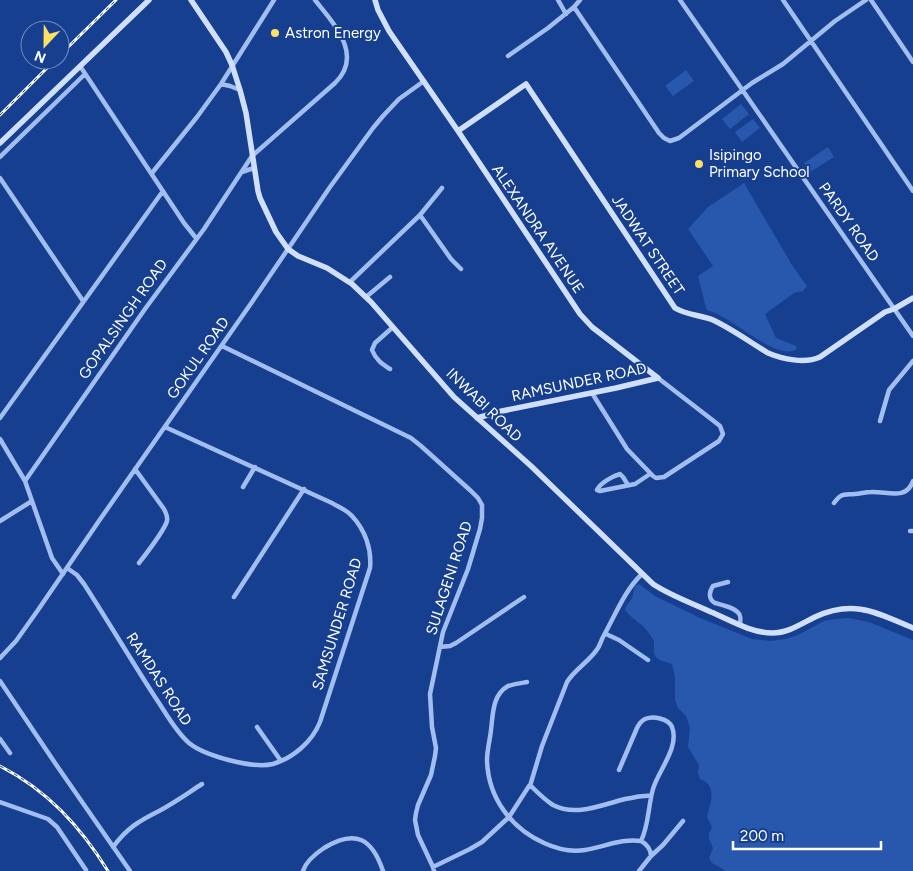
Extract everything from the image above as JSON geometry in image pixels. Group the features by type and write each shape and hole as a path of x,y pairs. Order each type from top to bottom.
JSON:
{"street":[{"name":"INWABI ROAD","path":"191,0 226,52 232,65 246,113 256,185 276,232 288,249 350,282 366,297 454,397 531,466 653,584 756,631 774,633 796,628 824,614 858,608 875,612 913,628"},
{"path":"152,173 221,84 274,0"},
{"name":"GOPALSINGH ROAD","path":"25,481 204,229 252,156 341,77 346,68 348,57 343,40 314,0"},
{"name":"ALEXANDRA AVENUE","path":"375,0 389,31 580,314 592,327 720,426 723,434 719,441 664,477 656,478 650,474"},
{"path":"558,0 566,14"},
{"path":"508,56 566,14 580,0"},
{"name":"PARDY ROAD","path":"680,0 913,336"},
{"path":"783,0 913,191"},
{"path":"574,7 659,133 670,141 679,138 742,90 783,64 835,21 866,0"},
{"path":"872,1 913,62"},
{"path":"0,143 147,2"},
{"path":"80,66 184,223 196,238"},
{"path":"0,156 84,74"},
{"name":"GOKUL ROAD","path":"0,658 16,641 63,574 222,346 330,186 376,124 399,99 424,81"},
{"path":"221,84 240,90"},
{"name":"JADWAT STREET","path":"458,131 526,84 675,308 711,319 774,356 796,360 815,359 885,312 894,309"},
{"path":"242,172 254,168"},
{"path":"0,178 83,301"},
{"path":"350,282 420,215 442,188"},
{"path":"0,418 163,191"},
{"path":"420,215 451,259 461,269"},
{"path":"366,297 390,277"},
{"path":"894,309 913,298"},
{"path":"390,369 374,357 372,350 375,343 393,327"},
{"name":"SULAGENI ROAD","path":"222,346 411,438 458,478 478,498 482,505 480,529 462,585 443,632 430,694 432,727 436,748 431,776 418,805 415,820 418,835 433,869"},
{"path":"880,421 889,390 913,361"},
{"name":"RAMSUNDER ROAD","path":"477,418 658,378"},
{"path":"592,393 627,449 650,474 635,484 597,490 598,486 620,474 628,485"},
{"name":"SAMSUNDER ROAD","path":"165,427 332,502 351,514 366,538 370,551 370,568 322,716 317,729 310,738"},
{"path":"0,439 25,481 52,558 63,574"},
{"path":"243,487 255,467"},
{"path":"135,469 167,517 166,524 140,563"},
{"path":"834,503 843,494 870,492 899,494 908,490 913,481"},
{"path":"234,597 304,489"},
{"path":"0,521 32,501"},
{"name":"RAMDAS ROAD","path":"67,568 77,575 84,584 163,709 182,736 191,744 210,754 253,765 266,765 281,761 301,748 310,738"},
{"path":"433,869 482,842 509,817 530,786 542,746 566,682 594,653 606,634 628,590 642,574"},
{"path":"728,582 713,586 710,597 715,603 735,610 740,614 740,624"},
{"path":"440,647 456,643 524,597"},
{"path":"606,634 619,640 648,660"},
{"path":"0,681 54,763 130,871"},
{"path":"527,682 508,687 498,697 492,710 488,753 489,775 494,795 509,817 538,840 555,847 570,850 587,850 623,841 641,841 648,847 651,856"},
{"path":"619,770 640,722 645,719 659,719 665,720 672,727 672,747 653,786 646,830 641,841"},
{"path":"257,727 281,761"},
{"path":"0,740 10,753"},
{"path":"113,847 126,831 202,784"},
{"path":"530,786 553,805 577,810 630,798 651,796"},
{"path":"0,802 48,819 57,827 86,870"},
{"path":"639,871 683,821"},
{"path":"303,871 309,860 318,852 340,839 349,837 364,840 376,853 384,871"}],"shaded area":[{"path":"686,70 694,81 673,96 665,86"},
{"path":"741,104 749,114 730,129 722,119"},
{"path":"753,119 760,128 742,142 735,132"},
{"path":"828,147 834,157 810,172 804,163"},
{"path":"744,183 792,265 807,286 803,291 794,293 765,314 776,338 796,346 797,349 782,351 763,343 726,318 706,308 698,276 713,266 688,229 708,207"},
{"path":"639,584 655,596 700,618 752,639 771,641 785,639 798,635 824,621 848,618 869,622 913,640 913,871 726,871 712,863 709,858 713,848 709,834 712,827 707,817 711,790 707,783 700,779 699,765 688,747 690,728 686,716 678,708 675,700 675,678 672,664 655,656 653,639 643,626 625,610 632,598 635,586"}],"railway":[{"path":"70,45 116,0"},
{"path":"0,115 45,70"},
{"path":"0,766 33,786 61,811 86,839 108,871"}],"place":[{"name":"Astron Energy","path":"275,33"},
{"name":"Isipingo Primary School","path":"699,164"}]}
